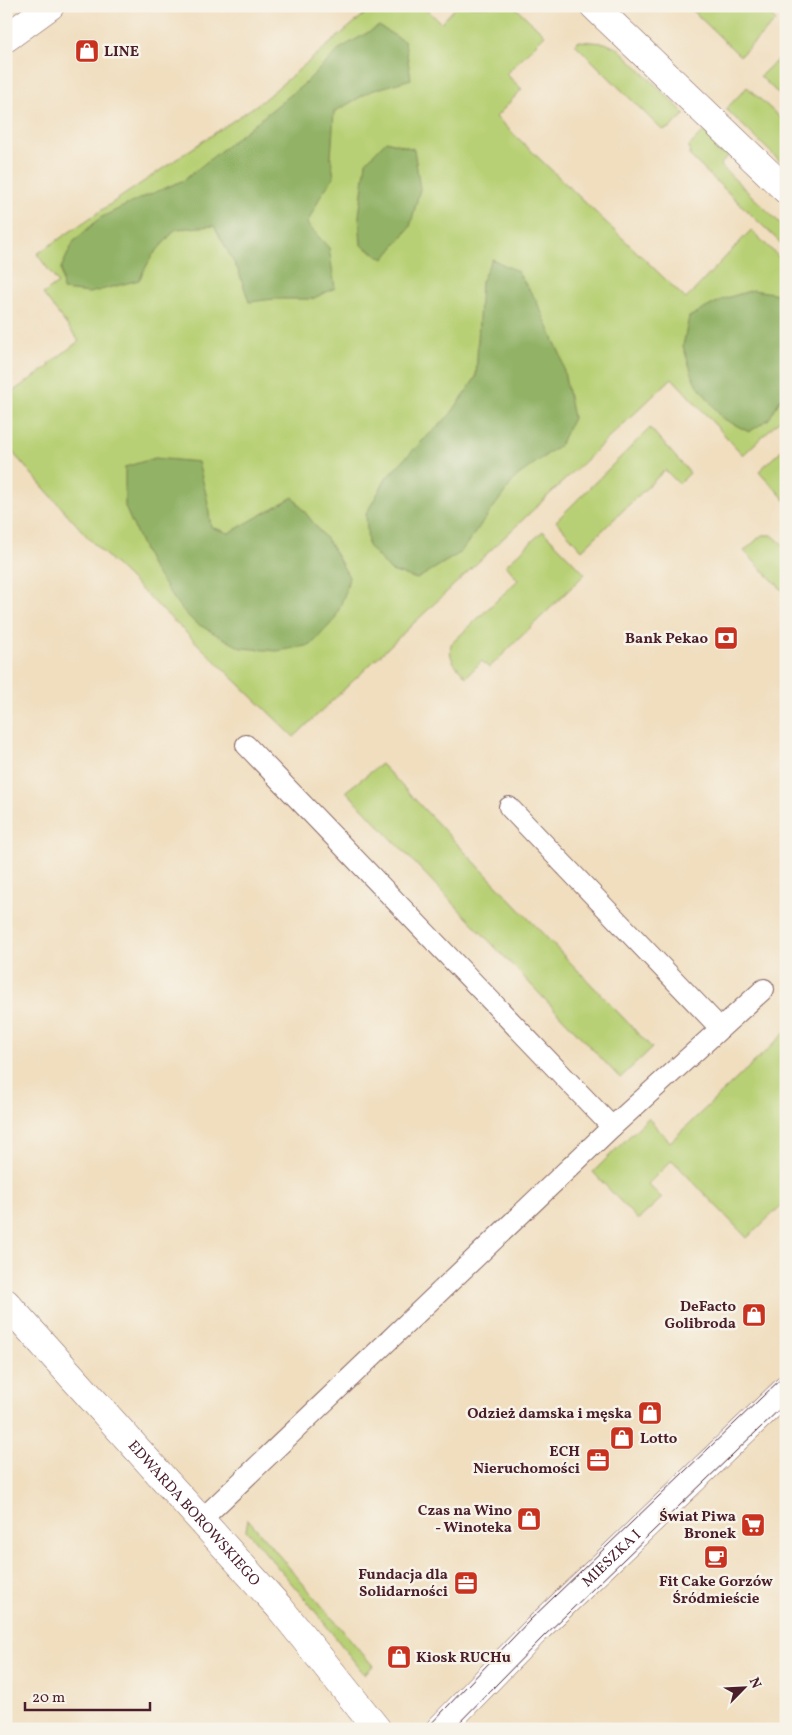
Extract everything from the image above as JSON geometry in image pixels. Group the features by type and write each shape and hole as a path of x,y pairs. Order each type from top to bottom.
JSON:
{"street":[{"path":"594,6 786,190"},
{"path":"6,38 35,9"},
{"name":"EDWARDA BOROWSKIEGO","path":"6,1302 279,1607 377,1729"},
{"name":"MIESZKA I","path":"440,1729 537,1628 786,1390"}],"lane":[{"path":"246,745 612,1127"},
{"path":"510,807 720,1028"},
{"path":"201,1520 612,1127 764,989"}],"green space":[{"path":"374,6 423,6 441,23 457,6 514,6 545,35 506,74 522,89 496,117 686,299 751,230 786,264 786,414 743,455 672,378 294,737 92,542 6,445 6,396 50,366 49,364 79,341 43,294 58,283 37,254 262,101"},
{"path":"688,6 762,6 776,21 740,56"},
{"path":"379,26 405,42 411,79 371,91 334,112 331,158 334,177 321,195 307,224 329,248 335,288 312,299 274,299 249,302 239,272 214,226 176,229 152,256 139,280 89,293 63,290 61,268 74,241 100,218 184,180 303,85 341,48"},
{"path":"578,41 605,43 619,49 685,114 670,128 662,130 575,44"},
{"path":"786,52 786,101 760,76"},
{"path":"747,87 786,123 786,167 726,109"},
{"path":"704,131 729,155 720,165 786,229 786,248 690,156 689,146"},
{"path":"386,141 414,149 420,189 410,227 384,259 361,245 359,216 366,162"},
{"path":"492,259 517,271 536,300 561,356 573,418 560,445 516,477 460,553 417,579 391,571 368,546 366,514 387,477 450,415 476,377 481,282"},
{"path":"753,290 779,294 786,301 786,390 769,419 749,432 722,418 694,380 683,346 689,317 723,299"},
{"path":"650,428 690,473 679,484 665,470 582,550 556,521"},
{"path":"786,446 786,501 759,471"},
{"path":"155,458 198,462 207,498 211,527 229,533 293,497 330,544 349,577 346,591 335,619 311,645 277,651 241,648 194,622 179,606 151,566 125,507 125,467"},
{"path":"543,531 585,574 489,668 482,661 466,677 456,666 452,658 451,644 518,580 506,565"},
{"path":"762,535 772,535 786,547 786,594 744,551"},
{"path":"381,764 652,1048 620,1078 346,791"},
{"path":"786,1032 786,1201 747,1238 672,1160 648,1184 662,1198 638,1220 593,1172 648,1118 670,1142"},
{"path":"248,1519 373,1666 364,1674 311,1606 246,1530"}],"tram line":[{"path":"426,1729 530,1620 786,1374"},
{"path":"453,1729 542,1638 786,1403"}],"place":[{"name":"LINE","path":"87,51"},
{"name":"Bank Pekao","path":"726,638"},
{"name":"DeFacto Golibroda","path":"754,1315"},
{"name":"Odzież damska i męska","path":"650,1413"},
{"name":"Lotto","path":"622,1438"},
{"name":"ECH Nieruchomości","path":"598,1460"},
{"name":"Czas na Wino - Winoteka","path":"529,1519"},
{"name":"Świat Piwa Bronek","path":"753,1525"},
{"name":"Fit Cake Gorzów Śródmieście","path":"716,1557"},
{"name":"Fundacja dla Solidarności","path":"466,1583"},
{"name":"Kiosk RUCHu","path":"399,1657"}]}
